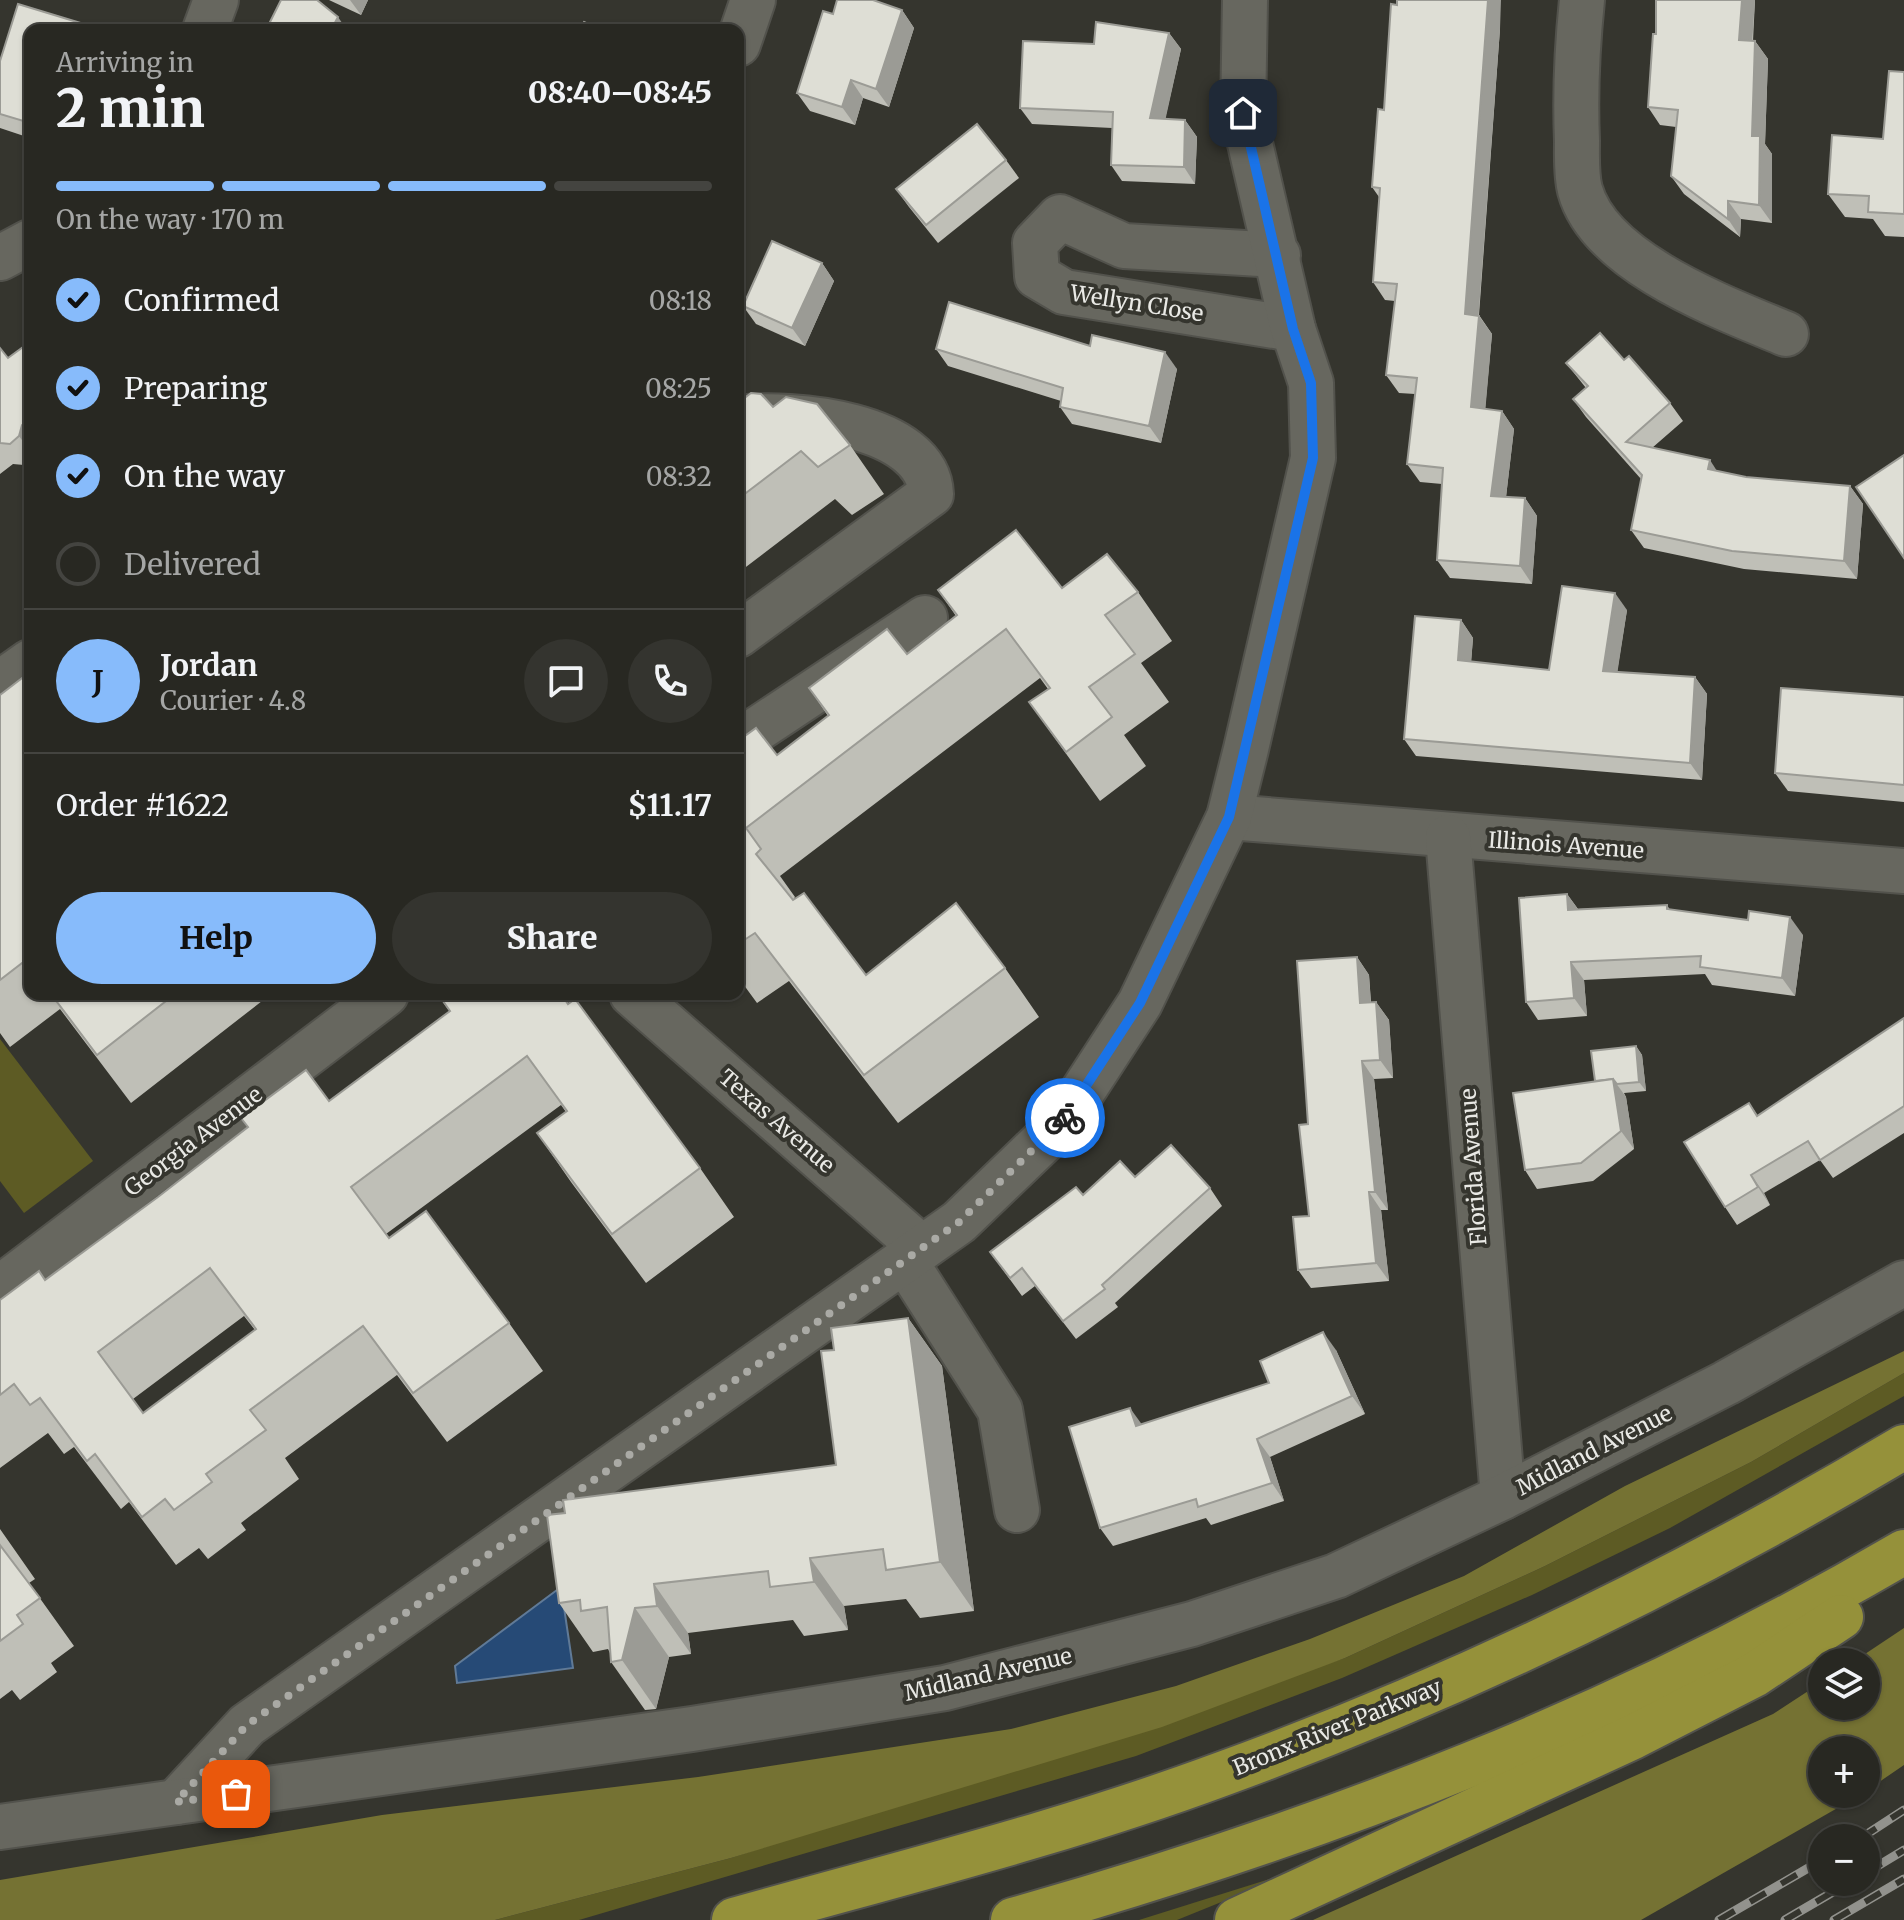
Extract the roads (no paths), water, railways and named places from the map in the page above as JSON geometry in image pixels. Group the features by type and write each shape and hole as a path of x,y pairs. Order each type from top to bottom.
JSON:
{"highway":[{"name":"Bronx River Parkway","path":"734,1920 1085,1820 1296,1746 1447,1682 1660,1582 1807,1504 1904,1447"},
{"path":"1013,1920 1276,1839 1499,1753 1708,1659 1904,1552"},
{"path":"1237,1920 1539,1783 1754,1675 1818,1634 1904,1569"}],"street":[{"path":"207,24 216,0"},
{"path":"744,26 753,0"},
{"path":"176,1802 247,1725 959,1222 1062,1123 1140,1003 1229,817 1313,458 1311,383 1293,329 1243,113 1245,0"},
{"path":"1582,0 1574,75 1580,189 1588,208 1610,235 1682,290 1786,334"},
{"name":"Wellyn Close","path":"1278,255 1124,246 1060,217 1035,243 1037,276 1064,292 1293,329"},
{"path":"0,258 24,245"},
{"path":"1124,246 1125,301"},
{"path":"744,417 772,413 830,421 886,435 924,468 931,480 931,494 744,631"},
{"path":"744,738 925,618"},
{"path":"0,683 24,666"},
{"name":"Illinois Avenue","path":"1229,817 1448,837 1904,871"},
{"name":"Florida Avenue","path":"1448,837 1503,1497"},
{"name":"Georgia Avenue","path":"0,1288 378,1000"},
{"name":"Texas Avenue","path":"639,1000 914,1254 1000,1410 1017,1510"},
{"name":"Midland Avenue","path":"0,1827 692,1729 945,1688 1192,1624 1336,1576 1503,1497 1726,1383 1904,1283"}],"water":[{"path":"561,1587 573,1668 457,1683 455,1666"}],"railway":[{"path":"1880,1826 1904,1810"},
{"path":"1880,1865 1904,1850"},
{"path":"1719,1920 1808,1868"},
{"path":"1834,1920 1904,1879"},
{"path":"1785,1920 1826,1896"}]}
